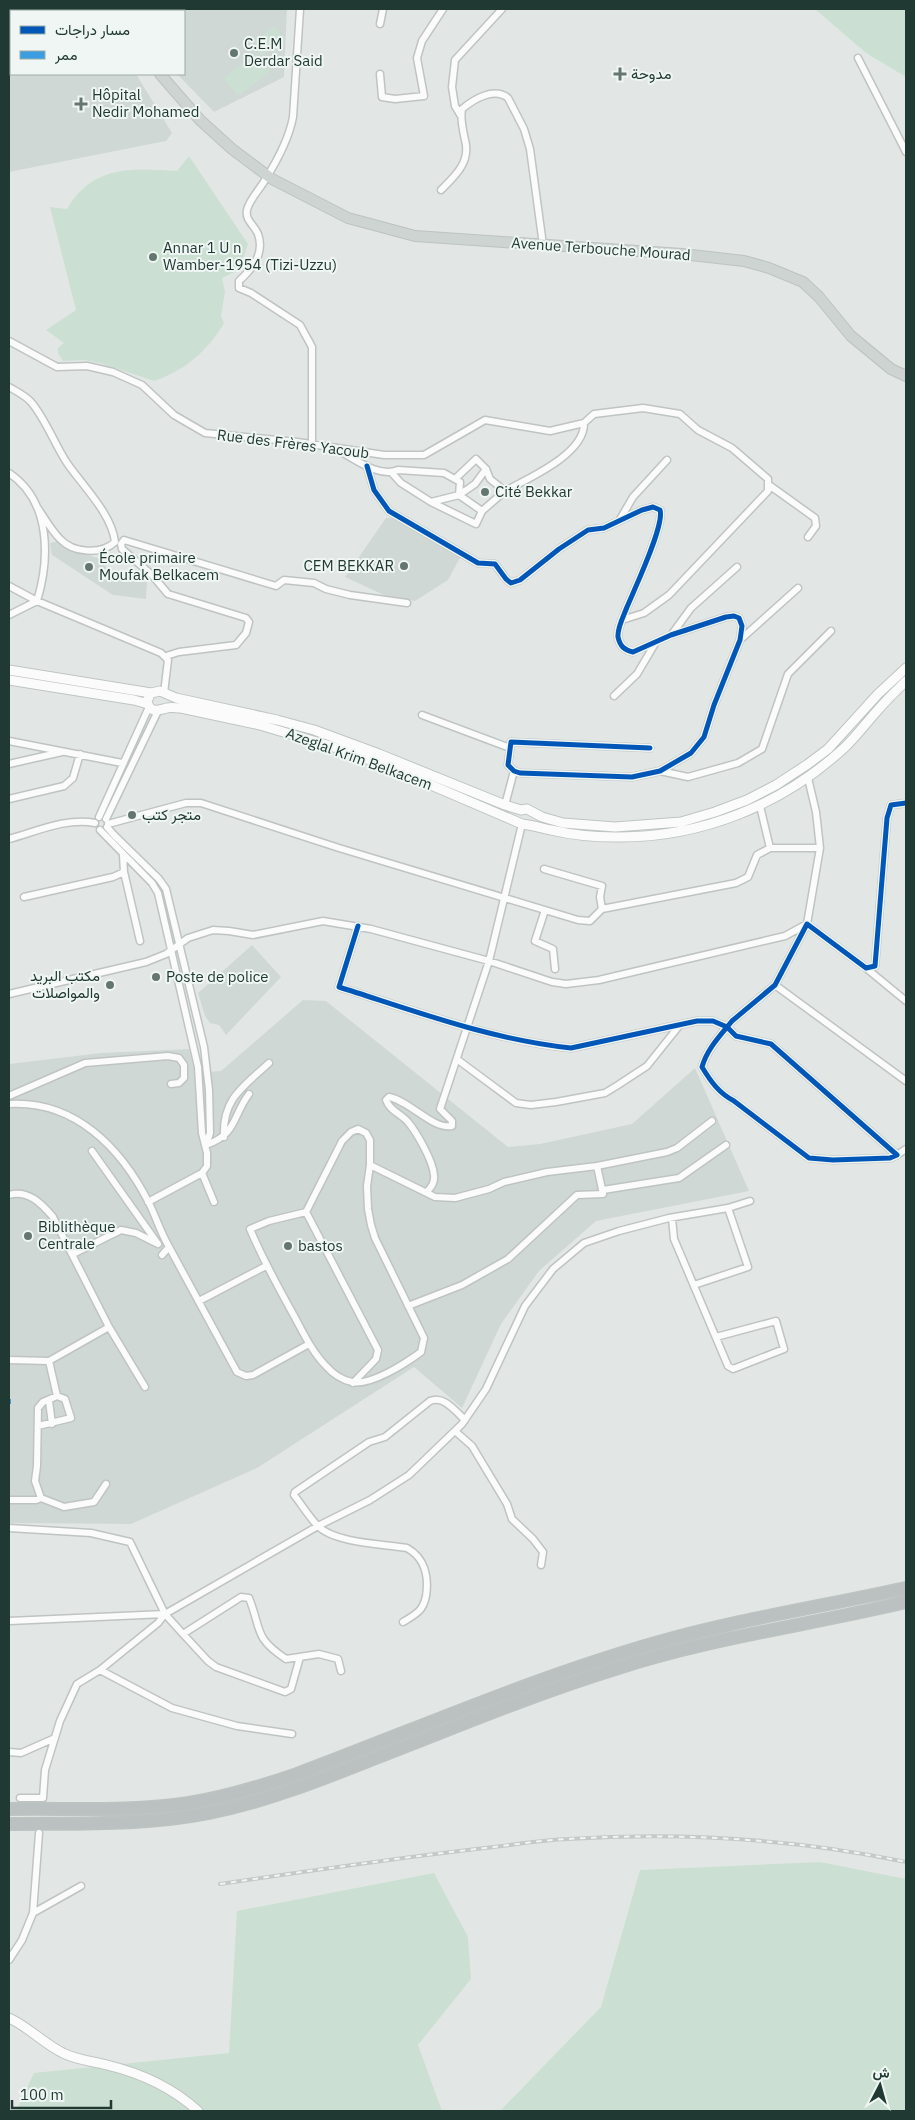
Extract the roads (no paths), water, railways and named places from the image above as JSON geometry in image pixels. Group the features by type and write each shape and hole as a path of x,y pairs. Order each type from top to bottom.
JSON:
{"highway":[{"path":"9,1809 160,1806 189,1803 223,1796 297,1774 576,1667 658,1642 713,1628 906,1588"},
{"path":"9,1824 155,1820 210,1813 244,1805 301,1788 565,1685 616,1668 680,1649 745,1634 906,1602"}],"main road":[{"name":"Avenue Terbouche Mourad","path":"161,75 200,120 232,149 268,176 348,218 415,236 682,254 744,261 769,268 802,282 819,297 851,336 890,369 906,376"},
{"path":"9,670 151,693 157,691 277,720 314,730 379,754 505,805 521,810 527,809 531,813 563,823 615,827 648,826 689,819 747,800 776,785 828,749 878,694 906,668"},
{"name":"Azeglal Krim Belkacem","path":"9,680 134,700 155,708 181,708 260,725 332,746 389,767 523,823 550,830 614,837 650,836 713,824 760,806 808,778 846,746 906,681"},
{"path":"151,693 147,698 155,708 168,702 165,694"},
{"path":"521,810 517,816 523,823 532,820 531,813"},
{"path":"9,2018 18,2022 64,2054 125,2070 169,2089 185,2099 198,2111"}],"street":[{"path":"300,9 294,116 290,132 268,176 247,209 247,219 258,234 259,249 254,266 239,281 239,288 251,293 300,325 312,347 312,444"},
{"path":"380,24 383,9"},
{"path":"380,74 382,97 395,99 424,96 418,58 422,41 443,9"},
{"path":"441,190 456,176 466,158 467,146 460,116 455,106 452,87 455,60 502,9"},
{"path":"858,58 906,152"},
{"path":"460,116 462,109 487,94 498,93 508,98 524,129 530,149 543,244"},
{"name":"Rue des Frères Yacoub","path":"9,341 57,367 87,366 114,372 142,385 174,415 205,433 312,444 384,455 424,455 485,420 550,431 584,423"},
{"path":"9,387 31,402 67,463 108,521 122,549 152,575 168,594 246,618 249,622 246,633 236,645 179,652 166,656 150,647 38,601 9,586"},
{"path":"391,472 401,483 432,502 476,524 482,511 505,491 557,462 575,445 584,432 584,423 594,414 642,408 680,414 698,430 732,448 768,478 768,490 669,595 644,613 622,620"},
{"path":"335,448 366,466 391,472 398,470 444,473 460,482 459,494"},
{"path":"455,479 476,459 486,469 490,479 505,491"},
{"path":"619,521 633,497 667,460"},
{"path":"366,466 374,490 389,511 478,563 495,564 511,583 520,580 588,530 604,528 642,510 653,507 660,510 662,516 618,635 621,646 633,652 671,635 726,617 734,616 738,618 741,622 740,640 714,705 704,737 691,753 660,771 632,777 514,771 508,765 512,742 650,748"},
{"path":"432,502 459,494 475,484 486,469"},
{"path":"9,473 24,487 61,540 70,546 91,550 129,540 276,586 284,580 314,583 326,589 350,595 407,603"},
{"path":"769,485 815,518 816,526 808,537"},
{"path":"459,494 482,511"},
{"path":"37,507 43,524 45,541 45,565 38,601"},
{"path":"671,635 691,608 737,567"},
{"path":"740,640 798,588"},
{"path":"9,615 38,601"},
{"path":"660,771 688,777 738,763 762,749 788,674 831,632"},
{"path":"614,696 638,674 656,642"},
{"path":"165,694 168,668 166,656"},
{"path":"148,1202 202,1173 207,1166 206,1145 202,1133 198,1067 195,1050 157,889 97,828 97,820 122,763 155,708"},
{"path":"100,830 107,823 155,708"},
{"path":"422,715 510,748"},
{"path":"9,741 122,763"},
{"path":"9,764 66,751"},
{"path":"9,799 64,786 73,778 80,754"},
{"path":"505,805 514,771"},
{"path":"808,778 816,812 820,848 807,924 775,985 727,1027 706,1054 702,1067 713,1085 723,1095 734,1101 809,1158 833,1160 890,1158 906,1149"},
{"path":"9,839 64,824 97,820 107,823 186,803 201,803 348,851 578,920 590,921 602,908 736,883 748,877 757,855 770,848 820,848"},
{"path":"866,968 876,966 887,818 891,805 906,803"},
{"path":"760,806 770,848"},
{"path":"107,823 164,886 180,944 204,1047 209,1090 210,1133 206,1145"},
{"path":"427,1192 433,1185 434,1176 429,1157 407,1121 388,1107 386,1100 389,1096 400,1099 440,1126 452,1126 452,1121 440,1109 458,1060 466,1028 489,961 503,897 523,823"},
{"path":"123,855 124,872 140,941"},
{"path":"544,869 602,886 600,897 602,908"},
{"path":"24,897 113,877 124,872"},
{"path":"545,910 535,942 553,949 555,970"},
{"path":"9,994 159,958 196,934 213,930 229,930 253,935 316,921 358,926 489,961 552,982 566,984 580,983 786,936 807,924"},
{"path":"807,924 906,1001"},
{"path":"358,926 339,988 466,1028 554,1047 571,1048 697,1021 713,1021 727,1027 736,1036 771,1044 897,1155"},
{"path":"775,985 906,1081"},
{"path":"458,1060 516,1103 531,1106 605,1093 648,1066 679,1026"},
{"path":"9,1096 85,1063 98,1061 168,1056 179,1058 184,1065 184,1078 179,1083 171,1084"},
{"path":"224,1137 224,1122 227,1108 241,1089 269,1063"},
{"path":"206,1145 224,1137 233,1126 239,1108 250,1094"},
{"path":"9,1104 21,1103 44,1107 83,1122 98,1133 120,1158 148,1202 168,1245 237,1372 246,1376 253,1374 309,1344"},
{"path":"370,1165 435,1197 454,1198 489,1189 504,1182 547,1172 597,1166 667,1152 678,1148 712,1120"},
{"path":"362,1130 370,1140 370,1165 367,1186 368,1209 374,1238 424,1338 421,1352 406,1363 373,1379 353,1383 343,1379 326,1366 309,1344 266,1266 250,1229 269,1221 306,1212 342,1141 351,1132 362,1130"},
{"path":"602,1190 678,1178 726,1145"},
{"path":"92,1150 158,1244"},
{"path":"408,1306 462,1285 508,1259 577,1195 604,1194 597,1166"},
{"path":"202,1173 214,1202"},
{"path":"9,1195 26,1195 40,1203 53,1217 109,1328 145,1387"},
{"path":"20,1798 43,1798 45,1770 60,1721 77,1684 100,1670 158,1623 165,1614 318,1526 370,1500 409,1474 455,1431 465,1420 486,1388 525,1306 552,1269 584,1243 619,1230 728,1208 750,1201"},
{"path":"694,1285 748,1267 728,1208"},
{"path":"306,1212 378,1350 376,1359 353,1383"},
{"path":"672,1218 674,1238 728,1366 733,1369 784,1349 776,1321 716,1337"},
{"path":"73,1254 121,1230 136,1233 158,1244 168,1245"},
{"path":"162,1255 168,1245"},
{"path":"199,1301 266,1266"},
{"path":"9,1360 49,1361 109,1328"},
{"path":"49,1361 57,1396"},
{"path":"41,1498 35,1481 38,1408 43,1402 57,1396"},
{"path":"38,1426 71,1418 65,1399 57,1396"},
{"path":"403,1622 421,1610 428,1582 423,1563 414,1552 407,1548 347,1539 327,1533 318,1526 294,1495 302,1487 369,1442 385,1437 421,1407 436,1399 444,1401 465,1420"},
{"path":"49,1401 52,1424"},
{"path":"455,1431 472,1446 507,1504 512,1518 534,1539 543,1552 540,1565"},
{"path":"9,1500 36,1500 41,1498 64,1507 94,1502 106,1484"},
{"path":"9,1528 91,1533 130,1542 165,1614 208,1661 216,1667 285,1692 291,1689 300,1657"},
{"path":"183,1634 241,1597 249,1598 262,1640 286,1659 319,1654 338,1659 341,1671"},
{"path":"9,1621 165,1614"},
{"path":"100,1670 172,1708 237,1726 292,1734"},
{"path":"9,1752 21,1753 55,1738"},
{"path":"9,1960 22,1940 33,1913 39,1833"},
{"path":"33,1913 81,1886"}],"railway":[{"path":"220,1884 537,1841 610,1837 653,1836 738,1839 823,1848 906,1862"}],"place":[{"name":"C.E.M Derdar Said","path":"234,53"},
{"name":"مدوحة","path":"620,74"},
{"name":"Hôpital Nedir Mohamed","path":"81,104"},
{"name":"Annar 1 U n Wamber-1954 (Tizi-Uzzu)","path":"153,257"},
{"name":"Cité Bekkar","path":"485,492"},
{"name":"CEM BEKKAR","path":"404,566"},
{"name":"École primaire Moufak Belkacem","path":"89,567"},
{"name":"متجر كتب","path":"132,815"},
{"name":"Poste de police","path":"156,977"},
{"name":"مكتب البريد والمواصلات","path":"110,985"},
{"name":"Biblithèque Centrale","path":"28,1236"},
{"name":"bastos","path":"288,1246"}]}
